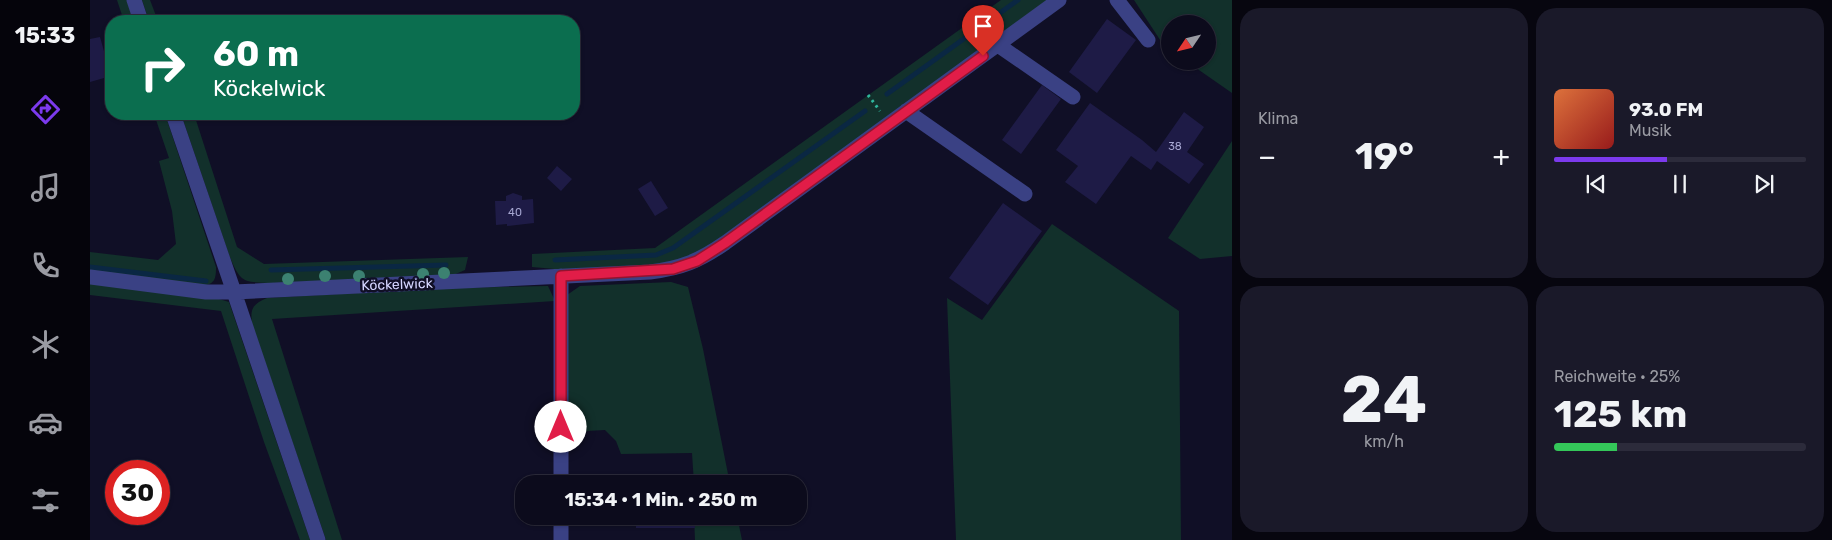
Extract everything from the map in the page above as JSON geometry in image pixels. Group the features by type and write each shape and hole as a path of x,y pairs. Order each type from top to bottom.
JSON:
{"street":[{"path":"134,0 139,15"},
{"name":"Köckelwick","path":"90,277 206,292 234,292 561,276 665,270 686,266 725,243 1059,0"},
{"path":"1117,0 1148,40"},
{"path":"998,44 1073,97"},
{"path":"906,111 1025,194"},
{"path":"175,120 318,540"},
{"path":"561,276 561,475"},
{"path":"561,525 561,540"}],"green space":[{"path":"117,0 128,0 134,15 122,15"},
{"path":"142,0 150,0 156,15 147,15"},
{"path":"1001,0 1051,0 710,246 693,256 652,266 566,270 532,267 532,254 655,248"},
{"path":"1134,0 1232,0 1232,93 1199,70 1216,70 1216,15 1161,15 1161,41"},
{"path":"156,120 167,120 216,267 214,280 204,286 90,273 90,252 158,260 176,244 172,211 159,161 169,158"},
{"path":"183,120 196,120 237,247 264,264 468,257 465,270 451,276 273,283 244,279 240,276 229,255"},
{"path":"1232,141 1232,256 1200,259 1168,238"},
{"path":"1052,224 1179,311 1181,540 956,540 947,298 982,320"},
{"path":"671,282 688,287 703,349 728,475 693,475 692,453 621,454 616,441 605,430 587,431 580,438 577,446 568,445 567,295 580,286"},
{"path":"90,283 219,299 229,302 310,540 300,540 264,442 221,311 90,295"},
{"path":"548,286 555,301 272,319 342,540 326,540 252,324 252,310 258,302 267,298 449,288"},
{"path":"694,525 739,525 742,540 695,540"}],"building":[{"path":"1107,19 1136,40 1097,93 1069,72"},
{"path":"100,37 105,55 105,78 90,82 90,39"},
{"path":"1042,85 1061,99 1021,154 1002,140"},
{"path":"1090,103 1156,152 1184,112 1204,127 1187,152 1204,164 1189,184 1157,161 1151,170 1131,156 1096,204 1065,182 1078,166 1056,150"},
{"path":"557,166 572,179 561,191 547,178"},
{"path":"651,181 668,208 655,216 638,189"},
{"path":"513,193 522,196 522,200 533,199 534,223 507,226 507,224 496,225 495,201 506,201 506,196"},
{"path":"1003,203 1042,231 988,305 949,278"},
{"path":"636,525 695,525 695,528 636,528"}],"waterway":[{"path":"887,94 1018,0"},
{"path":"555,260 656,255 673,248 865,111"},
{"path":"271,270 446,265"},
{"path":"90,267 206,281"}],"route":[{"path":"561,427 561,276 650,272 686,266 697,261 725,243 983,56"}]}
